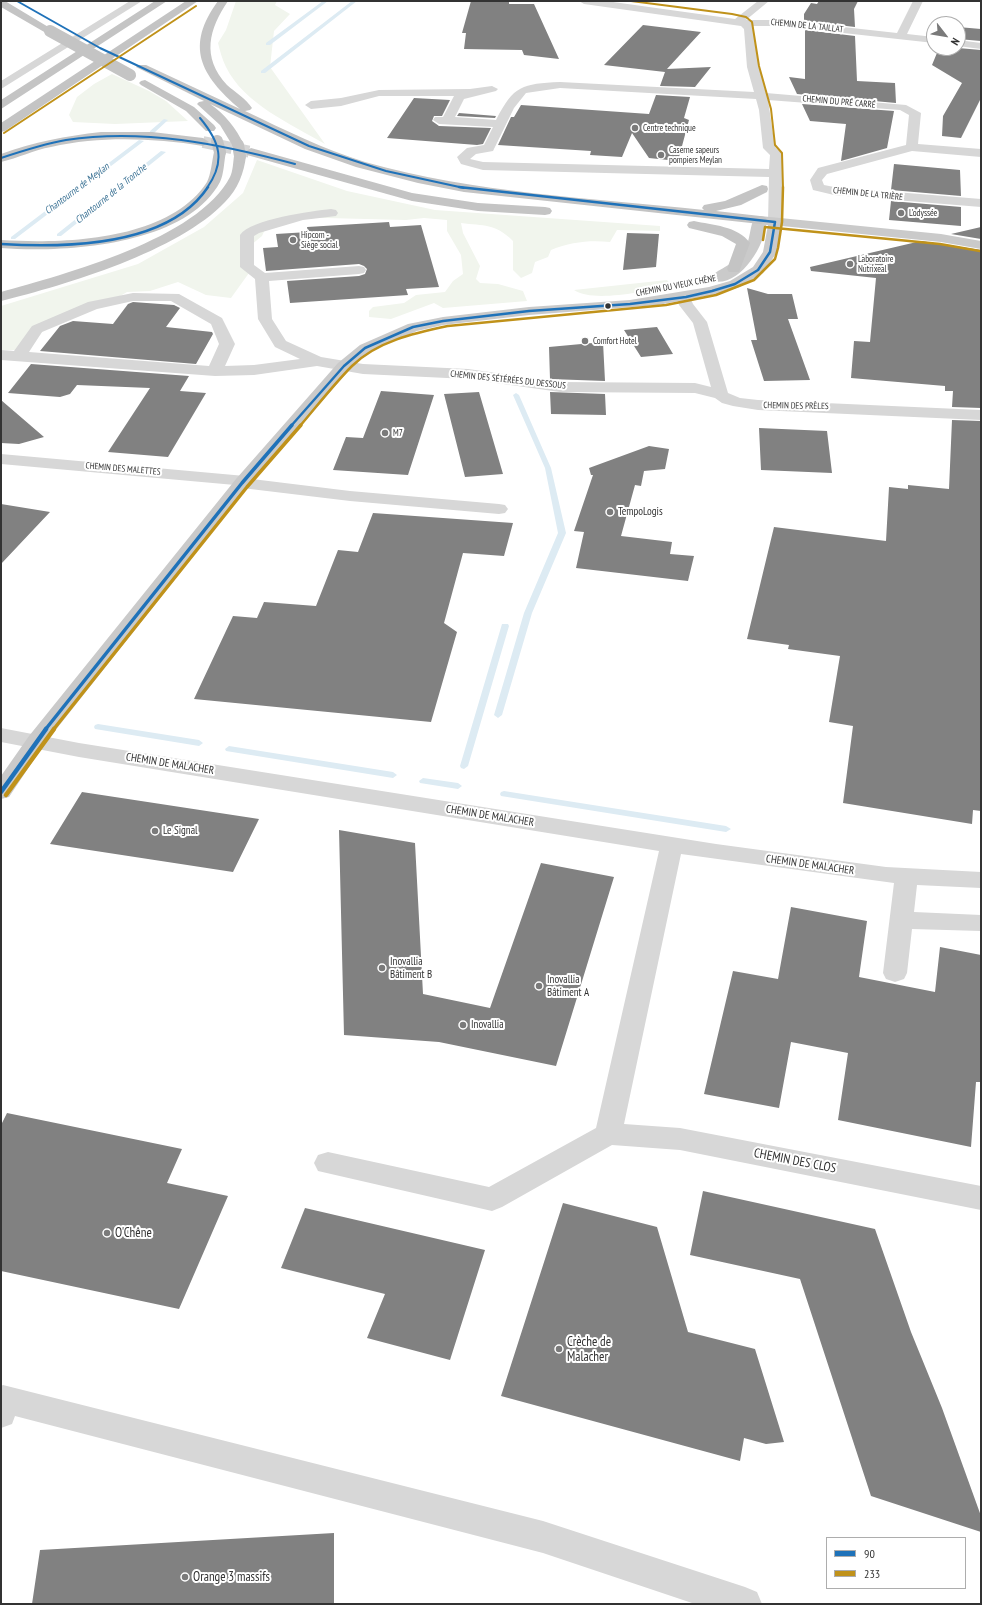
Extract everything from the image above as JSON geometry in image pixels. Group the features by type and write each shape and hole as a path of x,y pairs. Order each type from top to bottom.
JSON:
{"highway":[{"path":"17,1 137,70 208,107 229,128 243,151 374,188 440,202 492,208 612,215 673,221 721,231 743,243 734,269"},
{"path":"1,105 162,1"},
{"path":"1,128 193,1"},
{"path":"223,1 206,28 203,47 208,64 222,87 269,126"},
{"path":"1,3 50,31 269,126 329,154 418,179 464,188 660,209 760,210"},
{"path":"1,139 95,66"},
{"path":"1,244 50,247 82,244 126,236 154,226 186,209 207,192 218,173 220,164 219,146 211,129 190,109 137,70"},
{"path":"1,158 50,144 103,136 158,136 203,142"},
{"path":"1,298 109,263 160,241 184,228 202,215 229,189 236,177 243,151"},
{"path":"660,209 726,206 741,201 760,210"},
{"path":"673,221 760,210"}],"main road":[{"path":"760,210 775,226 944,245 965,243 981,245"},
{"name":"CHEMIN DU VIEUX CHÊNE","path":"558,309 572,302 655,291 715,279 734,269 750,254 756,243 760,210"},
{"name":"CHEMIN DU VIEUX CHÊNE","path":"1,792 36,741 244,482 344,366 365,348 413,327 443,321 558,309 579,309 683,296 721,288 751,276 769,257 775,237 775,226"}],"street":[{"path":"1,86 137,1"},
{"name":"CHEMIN DE LA TAILLAT","path":"584,1 741,22 780,23 926,39"},
{"path":"741,22 764,1"},
{"path":"901,36 918,1"},
{"name":"CHEMIN DU VIEUX CHÊNE","path":"741,22 749,28 753,67 762,96 769,148 776,154 777,173 775,226"},
{"path":"966,44 981,46"},
{"name":"CHEMIN DU PRÉ CARRÉ","path":"521,92 536,87 560,85 762,96 902,107 915,113 912,147"},
{"path":"311,105 341,102 379,93 470,92 492,89 521,92"},
{"path":"470,92 460,97 449,116 444,120 501,124"},
{"path":"521,92 514,99 489,148 477,149 468,152 463,157 465,161 483,166 777,173"},
{"path":"912,147 981,153"},
{"name":"CHEMIN DE LA TRIÈRE","path":"912,147 822,171 816,180 818,187 834,191 981,203"},
{"name":"CHEMIN DU VIEUX CHÊNE","path":"760,210 764,153 769,148"},
{"path":"331,214 302,216 254,230 247,234 247,267 262,277 359,270"},
{"path":"262,277 265,319 280,344 317,361"},
{"path":"683,296 686,305 700,322 721,395"},
{"path":"18,357 38,329 93,305 133,297 174,297 217,321 227,344 215,371"},
{"path":"1,355 215,371 254,370 317,361"},
{"name":"CHEMIN DES SÉTÉRÉES DU DESSOUS","path":"317,361 363,369 468,374 560,387 695,388 721,395"},
{"name":"CHEMIN DES PRÊLES","path":"721,395 728,400 739,403 758,405 981,415"},
{"name":"CHEMIN DES MALETTES","path":"1,459 113,468 244,482 350,496 499,509"},
{"name":"CHEMIN DE MALACHER","path":"1,735 672,845 878,874 981,880"},
{"path":"328,1163 492,1199 608,1134 672,845"},
{"path":"895,973 906,876"},
{"path":"901,920 981,923"},
{"name":"CHEMIN DES CLOS","path":"608,1134 680,1139 981,1198"},
{"path":"2,1404 543,1537 745,1604"}],"shaded area":[{"path":"236,1 277,1 275,5 290,14 274,31 270,67 325,144 283,121 270,112 244,92 234,80 221,55 218,43 226,30"},
{"path":"112,74 149,91 166,101 188,121 115,124 73,122 69,115 77,97 94,84"},
{"path":"257,160 347,191 435,210 660,226 660,231 617,230 610,242 580,242 558,247 551,250 548,257 535,262 532,273 521,278 513,270 513,241 507,235 489,226 461,223 463,233 480,266 476,279 480,283 498,284 523,291 527,301 443,308 434,303 391,319 369,317 369,311 373,307 404,303 416,295 445,292 453,281 463,274 461,255 447,231 447,220 424,218 406,220 286,217 268,223 262,236 251,245 254,266 231,298 206,295 178,282 150,291 127,292 102,307 77,311 43,331 28,350 1,350 1,306 138,264 204,227 243,193"},
{"path":"667,280 672,286 618,295 593,296 582,294 574,290"}],"building":[{"path":"471,1 509,1 509,4 534,4 559,59 524,55 522,50 464,49 466,33 462,33"},
{"path":"819,1 858,1 854,9 855,27 804,21 804,14 811,3 817,4"},
{"path":"643,25 701,32 667,69 711,67 695,87 660,86 665,72 604,65"},
{"path":"966,28 981,29 981,41 966,40"},
{"path":"805,30 855,36 857,81 895,83 896,103 797,94 789,77 805,79"},
{"path":"966,49 981,50 981,98 961,138 942,136 943,116 962,83 932,65 936,56 966,56"},
{"path":"656,95 690,97 684,118 689,120 678,161 649,158 632,133 622,157 590,155 591,151 498,145 511,117 514,117 521,105 649,114"},
{"path":"414,98 450,100 442,116 434,116 432,121 439,126 491,128 483,144 477,145 387,138"},
{"path":"802,104 894,111 887,148 841,161 846,124 810,121"},
{"path":"459,113 496,116 495,118 457,116"},
{"path":"894,164 960,170 961,196 891,190"},
{"path":"891,201 961,207 961,226 889,220"},
{"path":"389,222 390,227 421,225 439,287 406,289 408,295 290,303 287,281 359,276 365,274 367,269 359,264 266,271 263,248 278,247 276,234 308,232 307,227"},
{"path":"981,227 981,239 951,234"},
{"path":"627,233 659,234 656,267 623,270"},
{"path":"921,241 981,250 981,408 952,407 953,391 945,391 945,386 851,378 854,341 870,342 876,278 811,271 810,267"},
{"path":"747,288 768,294 792,294 798,319 788,319 810,380 764,381 751,340 757,340"},
{"path":"133,302 174,305 180,308 166,327 212,332 213,334 196,364 40,351 60,326 73,321 113,324 128,304"},
{"path":"657,327 673,354 641,357 624,330"},
{"path":"603,342 605,381 550,379 549,347"},
{"path":"31,364 189,376 180,391 206,393 168,457 108,452 150,388 77,385 70,394 60,397 8,393"},
{"path":"381,391 434,395 408,475 333,470 346,437 363,438"},
{"path":"479,392 503,474 465,477 444,394"},
{"path":"550,392 605,394 606,415 551,414"},
{"path":"1,400 44,437 19,444 1,443"},
{"path":"952,420 981,421 981,811 973,810 972,824 843,803 853,726 829,722 840,656 788,649 789,645 747,639 774,527 886,541 889,487 908,489 908,485 949,489"},
{"path":"759,428 827,431 832,473 761,470"},
{"name":"TempoLogis","path":"649,446 669,449 665,469 644,471 641,486 635,485 621,536 672,542 670,554 694,556 688,581 576,568 584,532 574,531 593,475 591,475 589,468"},
{"path":"1,504 50,512 1,564"},
{"path":"373,513 513,523 504,556 463,553 444,623 457,632 431,722 194,699 233,616 257,618 264,602 316,606 338,550 358,552"},
{"name":"Le Signal","path":"82,792 259,819 233,872 50,844"},
{"path":"339,830 415,843 423,994 490,1008 541,863 614,877 556,1066 439,1042 344,1035"},
{"path":"791,907 867,921 859,977 935,992 940,947 981,955 981,1082 976,1082 971,1147 838,1120 848,1053 791,1042 779,1108 704,1094 733,971 778,979"},
{"name":"O'Chêne","path":"7,1113 182,1149 167,1183 228,1196 179,1309 1,1271 1,1125"},
{"path":"703,1191 875,1229 911,1332 942,1408 981,1516 981,1532 871,1496 800,1279 690,1255"},
{"path":"563,1203 657,1227 688,1332 755,1349 784,1442 766,1444 744,1438 740,1461 501,1396"},
{"path":"305,1208 485,1250 450,1360 367,1338 385,1294 281,1268"},
{"name":"Orange 3 massifs","path":"334,1533 334,1604 32,1604 40,1550"}],"waterway":[{"name":"Chantourne de Meylan","path":"268,44 326,1"},
{"name":"Chantourne de la Tronche","path":"263,72 355,1"},
{"name":"Chantourne de Meylan","path":"152,132 166,120"},
{"name":"Chantourne de Meylan","path":"13,238 141,141"},
{"name":"Chantourne de la Tronche","path":"59,235 163,152"},
{"path":"498,715 528,613 562,533 548,468 516,395"},
{"path":"464,766 505,626"},
{"path":"98,727 199,743"},
{"path":"229,749 393,775"},
{"path":"423,781 458,786"},
{"path":"504,794 726,829"}],"tunnel":[{"path":"203,142 251,152"}],"transit line":[{"name":"90","path":"1,792 36,741 242,483 344,366 365,348 413,327 443,321 529,311 630,304 686,297 735,284 758,270 770,252 775,222 464,188 386,171 309,146 100,48 17,1"},
{"name":"233","path":"6,795 41,745 247,487 353,365 367,355 382,346 414,333 448,326 610,312 666,305 716,295 754,280 775,259 781,235 782,222 782,153 775,145 771,109 759,66 752,22 746,17 732,14 631,1"},
{"name":"233","path":"4,133 196,6"},
{"name":"90","path":"1,244 78,244 106,240 134,234 159,225 182,213 203,195 216,174 218,166 218,149 211,133 200,118"},
{"name":"90","path":"1,158 65,140 103,136 131,136 186,140 241,150 295,164"},
{"name":"233","path":"763,240 765,227 940,244 980,251"}],"place":[{"name":"Centre technique","path":"635,128"},
{"name":"Caserne sapeurs pompiers Meylan","path":"661,155"},
{"name":"L'odyssée","path":"901,213"},
{"name":"Hipcom - Siège social","path":"293,240"},
{"name":"Laboratoire Nutrixeal","path":"850,264"},
{"name":"Comfort Hotel","path":"585,341"},
{"name":"M7","path":"385,433"},
{"name":"TempoLogis","path":"610,512"},
{"name":"Le Signal","path":"155,831"},
{"name":"Inovallia Bâtiment B","path":"382,968"},
{"name":"Inovallia Bâtiment A","path":"539,986"},
{"name":"Inovallia","path":"463,1025"},
{"name":"O'Chêne","path":"107,1233"},
{"name":"Crèche de Malacher","path":"559,1349"},
{"name":"Orange 3 massifs","path":"185,1577"}]}
